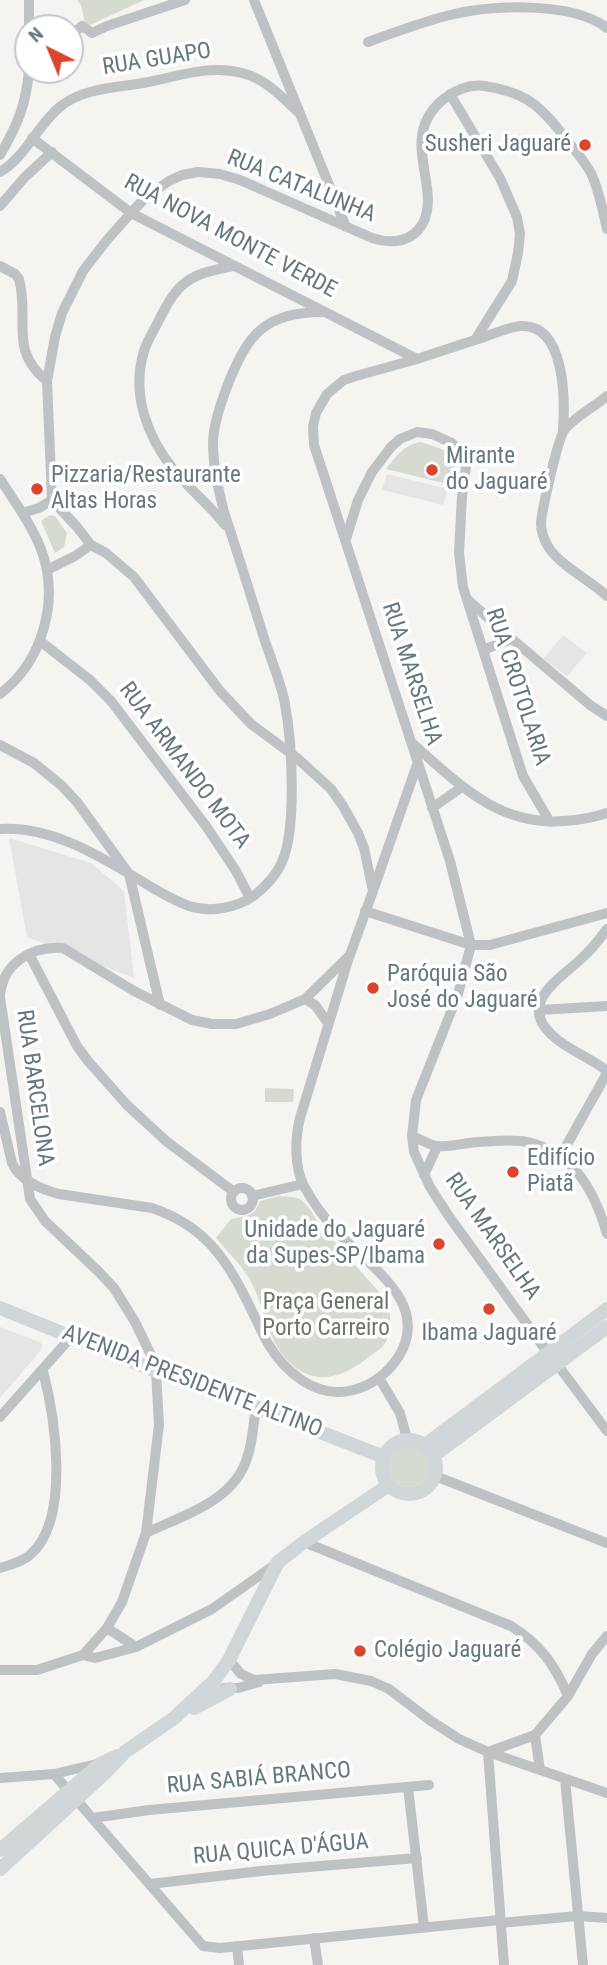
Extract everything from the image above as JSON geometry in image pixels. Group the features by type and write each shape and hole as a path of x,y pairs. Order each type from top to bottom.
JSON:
{"main road":[{"name":"AVENIDA PRESIDENTE ALTINO","path":"0,1308 156,1371 384,1457"},
{"path":"430,1450 553,1358 607,1309"},
{"path":"553,1358 607,1327"},
{"path":"407,1439 416,1440 430,1450 436,1462 435,1476 429,1485 414,1494 398,1492 389,1485 382,1472 384,1457 393,1445 407,1439"},
{"path":"174,1718 213,1682 229,1660 278,1562 389,1485"},
{"path":"0,1850 125,1752 174,1718 230,1689"},
{"path":"1,1866 100,1764 125,1752"}],"street":[{"path":"84,27 92,33 185,0"},
{"path":"254,0 346,227"},
{"path":"368,41 452,14 479,11 564,10 583,15 607,28"},
{"name":"RUA GUAPO","path":"0,172 15,161 61,106 95,90 208,70 230,71 256,78 279,94 299,113"},
{"path":"0,155 21,113 27,84"},
{"path":"475,340 512,281 519,253 520,234 508,192 450,94 480,85 509,91 531,100 547,114 590,173 607,229"},
{"name":"RUA CATALUNHA","path":"52,500 47,381 62,313 83,271 146,197 169,181 190,174 209,172 240,180 372,238 389,242 405,239 421,227 428,200 421,142 430,114 450,94"},
{"name":"RUA NOVA MONTE VERDE","path":"32,138 131,213 417,359"},
{"path":"0,206 25,177 52,152"},
{"path":"0,266 19,279 26,355 32,368 47,381"},
{"path":"231,533 214,510 164,457 148,426 141,406 139,386 144,351 169,300 180,286 201,273 234,266"},
{"path":"0,829 37,831 85,849 161,894 191,907 210,910 250,898 276,873 286,851 291,817 290,752 285,703 216,480 214,442 217,416 239,359 249,341 280,318 304,312 323,312"},
{"name":"RUA MARSELHA","path":"607,596 564,564 544,539 542,514 564,430 563,399 558,358 545,337 537,330 520,326 344,380 327,394 316,413 313,426 314,444 450,861 471,945 458,994 416,1100 412,1136 414,1152 424,1175 448,1215 607,1431"},
{"path":"564,430 607,396"},
{"name":"RUA CROTOLARIA","path":"346,539 358,500 372,472 391,447 406,435 417,432 441,437 462,454 466,467 459,553 463,587 523,776 550,822"},
{"path":"0,479 29,524 41,549 47,570 48,614 40,641 20,677 0,694"},
{"path":"196,492 208,490 216,480"},
{"path":"22,513 52,500 91,545 106,553 134,577 233,707 324,781 343,806 364,848 373,891"},
{"path":"47,570 91,545"},
{"path":"468,600 590,705 607,716"},
{"path":"483,650 512,639"},
{"name":"RUA ARMANDO MOTA","path":"40,641 90,680 111,701 206,826 236,871 250,898"},
{"path":"0,744 34,763 61,785 77,802 129,874 160,1004"},
{"path":"413,744 462,787 520,818 550,822 590,819 607,813"},
{"path":"0,1112 12,1163 26,1180 59,1194 163,1211 192,1228 211,1244 232,1270 273,1353 288,1369 310,1385 331,1392 351,1391 379,1378 397,1359 404,1344 407,1321 403,1303 390,1284 337,1232 303,1184 297,1146 298,1126 350,955 418,763"},
{"path":"432,808 462,787"},
{"path":"365,911 471,945 491,945 607,913"},
{"path":"586,920 595,944"},
{"path":"560,1157 607,1072 554,1038 541,1024 543,995 578,962 607,929"},
{"path":"234,1192 166,1141 127,1105 88,1061 29,954 63,948 160,1004 192,1020 212,1024 236,1024 270,1014 305,999 350,955"},
{"name":"RUA BARCELONA","path":"29,954 14,964 4,978 0,996 30,1199 46,1221 98,1270 114,1289 144,1339 156,1371 159,1425 146,1533 122,1602 107,1628 83,1655"},
{"path":"305,999 315,1005 328,1023"},
{"path":"540,1010 607,1006"},
{"path":"412,1136 437,1147 514,1140 539,1146 560,1157 577,1172 590,1190 607,1234"},
{"path":"424,1175 437,1147"},
{"path":"252,1196 303,1184"},
{"path":"239,1189 249,1191 252,1196 251,1205 246,1209 235,1208 232,1203 231,1197 239,1189"},
{"path":"0,1417 72,1336"},
{"path":"0,1568 15,1564 31,1555 46,1533 51,1520 57,1475 49,1392 43,1371"},
{"path":"379,1378 400,1413 407,1439"},
{"path":"146,1533 206,1504 226,1490 244,1466 256,1407"},
{"path":"435,1476 607,1543"},
{"path":"304,1542 511,1626 536,1644 559,1675 568,1696"},
{"path":"0,1670 37,1670 83,1655 95,1658 136,1647 212,1609 278,1562"},
{"path":"107,1628 136,1647"},
{"path":"488,1752 535,1735 568,1696 592,1654 607,1636"},
{"path":"229,1660 247,1678 265,1680 335,1674 371,1681 389,1689 459,1739 488,1752 607,1793"},
{"path":"213,1682 230,1689 265,1680"},
{"path":"535,1735 540,1770"},
{"path":"488,1752 504,1965"},
{"path":"0,1778 54,1774 100,1764"},
{"path":"54,1774 197,1941 210,1948 424,1927 578,1916 607,1918"},
{"path":"565,1779 583,1965"},
{"name":"RUA SABIÁ BRANCO","path":"93,1818 149,1810 429,1785"},
{"path":"408,1787 424,1927"},
{"name":"RUA QUICA D'ÁGUA","path":"150,1884 261,1871 417,1858"},
{"path":"314,1937 318,1965"},
{"path":"237,1946 239,1965"}],"shaded area":[{"path":"387,474 448,489 443,505 382,490"},
{"path":"563,635 587,653 567,676 543,659"},
{"path":"9,838 91,863 124,891 134,978 27,937"},
{"path":"0,1327 42,1345 41,1350 0,1398"}],"green space":[{"path":"77,0 144,0 86,27 81,5"},
{"path":"421,442 446,451 454,460 456,486 386,469 406,448"},
{"path":"50,515 55,516 67,533 64,547 55,553 41,521"},
{"path":"265,1088 294,1089 293,1102 265,1102"},
{"name":"Praça General Porto Carreiro","path":"279,1196 295,1197 306,1204 323,1229 387,1301 390,1327 385,1344 340,1374 330,1377 309,1375 289,1362 275,1343 250,1280 216,1238 231,1219 249,1215 260,1201"},
{"path":"409,1445 424,1451 430,1466 424,1481 409,1487 394,1481 388,1466 394,1451"}],"place":[{"name":"Susheri Jaguaré","path":"585,145"},
{"name":"Mirante do Jaguaré","path":"432,470"},
{"name":"Pizzaria/Restaurante Altas Horas","path":"37,489"},
{"name":"Paróquia São José do Jaguaré","path":"373,988"},
{"name":"Edifício Piatã","path":"513,1172"},
{"name":"Unidade do Jaguaré da Supes-SP/Ibama","path":"439,1244"},
{"name":"Ibama Jaguaré","path":"489,1309"},
{"name":"Colégio Jaguaré","path":"360,1651"}]}
